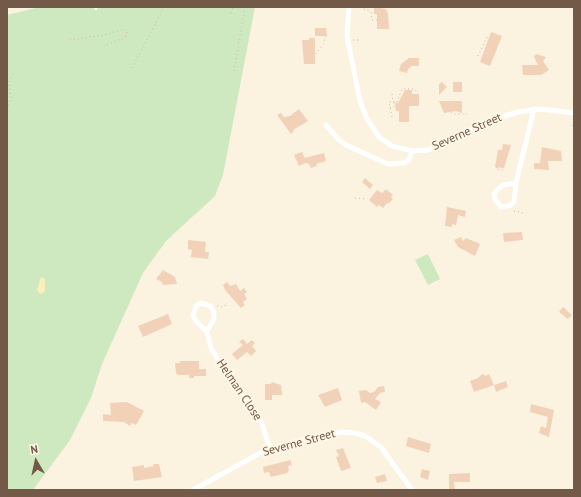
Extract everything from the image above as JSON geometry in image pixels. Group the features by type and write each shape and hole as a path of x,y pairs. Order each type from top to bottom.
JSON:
{"street":[{"name":"Severne Street","path":"349,7 347,36 360,101 367,119 379,138 399,149 412,151 434,148 499,117 534,109 574,114"},
{"path":"516,183 503,185 496,190 494,194 495,199 501,207 511,206 514,202 516,183 534,109"},
{"path":"326,125 338,139 346,145 388,164 404,163 409,160 412,151"},
{"name":"Helman Close","path":"213,308 208,304 201,303 196,306 193,316 207,332 211,348 261,421 270,449"},
{"path":"207,332 214,318 213,308"},
{"name":"Severne Street","path":"193,490 248,458 270,449 330,433 355,433 374,441 381,447 412,490"}],"path":[{"path":"132,68 164,7"},
{"path":"231,13 233,7"},
{"path":"234,71 245,7"},
{"path":"364,9 371,12 372,20 378,20"},
{"path":"70,40 104,35 125,29 127,31 126,36 123,38 104,46"},
{"path":"316,54 324,43 325,37 329,36"},
{"path":"478,56 487,37"},
{"path":"353,40 358,40"},
{"path":"7,109 12,99 9,81 13,73"},
{"path":"392,117 389,102 397,102 402,89 414,89 416,92"},
{"path":"389,108 394,107 392,95 395,97 400,96"},
{"path":"451,112 454,114 467,114"},
{"path":"496,167 496,169 503,170 503,172"},
{"path":"355,198 366,199"},
{"path":"514,211 523,213"},
{"path":"213,308 218,305 222,307 226,305"}],"green space":[{"path":"40,7 255,7 223,175 215,196 166,241 143,273 102,364 91,398 70,440 33,490 7,490 7,15"},
{"path":"428,254 440,279 428,285 415,260"}],"sand":[{"path":"41,277 45,279 45,290 40,294 37,290"}],"building":[{"path":"374,7 386,9 388,13 389,29 377,29 377,14 374,14"},
{"path":"315,28 326,28 327,36 315,36"},
{"path":"491,32 502,36 490,66 480,62"},
{"path":"309,38 315,38 315,64 304,64 302,40 309,40"},
{"path":"536,54 546,57 543,61 549,70 541,75 523,75 522,65 538,65 534,57"},
{"path":"409,58 419,58 419,66 412,66 408,69 407,73 399,71 401,64"},
{"path":"442,82 447,87 439,95 439,84"},
{"path":"453,82 462,82 462,92 453,92"},
{"path":"405,90 412,90 412,94 419,94 419,106 409,106 409,122 399,122 399,111 396,111 395,103 398,103"},
{"path":"439,101 462,101 462,113 456,111 444,113"},
{"path":"299,109 308,121 293,130 294,131 291,134 277,115 281,113 284,117 290,116"},
{"path":"503,144 511,145 504,168 495,167 498,150 502,150"},
{"path":"542,147 561,151 562,161 548,161 549,170 534,169 534,163 540,163"},
{"path":"302,152 305,158 324,153 326,161 316,164 317,166 311,168 309,164 305,163 299,166 294,155"},
{"path":"365,178 373,185 370,189 362,182"},
{"path":"386,189 393,195 391,197 393,199 383,208 379,205 377,207 369,200 377,190 382,193"},
{"path":"447,207 466,211 465,217 458,215 456,225 452,224 452,227 445,226"},
{"path":"522,232 523,240 504,242 503,233"},
{"path":"461,237 463,241 466,238 480,244 475,256 458,247 454,240"},
{"path":"188,240 206,242 205,252 209,252 208,259 191,257 192,250 188,249"},
{"path":"163,270 175,277 177,284 163,285 162,282 156,279"},
{"path":"227,282 230,286 236,284 240,291 244,288 247,292 244,294 247,299 243,302 245,305 241,308 225,290 223,285"},
{"path":"563,307 572,315 568,319 559,312"},
{"path":"168,314 172,324 143,337 138,326"},
{"path":"243,339 247,344 252,340 255,343 252,346 256,351 251,356 247,352 237,360 232,354 243,345 239,342"},
{"path":"180,361 199,361 199,369 206,369 206,376 194,376 194,378 189,378 189,375 178,375 176,373 175,363 180,363"},
{"path":"482,374 486,376 489,374 494,385 474,392 470,381 478,378"},
{"path":"506,381 508,387 496,392 494,385"},
{"path":"272,382 281,385 282,395 272,395 272,400 265,400 265,384 271,384"},
{"path":"384,386 385,392 380,393 375,399 381,402 376,410 365,402 361,403 359,391 366,390 370,393 374,392 378,387"},
{"path":"338,388 342,400 325,407 318,395"},
{"path":"127,402 144,411 136,425 132,423 130,426 124,422 103,421 103,414 111,415 110,403"},
{"path":"531,404 554,410 549,437 539,433 541,426 546,428 548,417 530,412"},
{"path":"408,437 431,444 429,453 406,446"},
{"path":"343,448 351,468 341,471 336,457 339,456 336,450"},
{"path":"290,460 292,465 288,466 289,470 287,473 271,477 269,472 264,473 263,467"},
{"path":"153,464 159,464 162,477 134,481 132,467 144,465 144,468 154,466"},
{"path":"422,469 430,471 428,480 420,477"},
{"path":"470,473 470,482 454,482 455,490 449,490 449,474"},
{"path":"385,474 387,481 377,483 375,477"}]}
